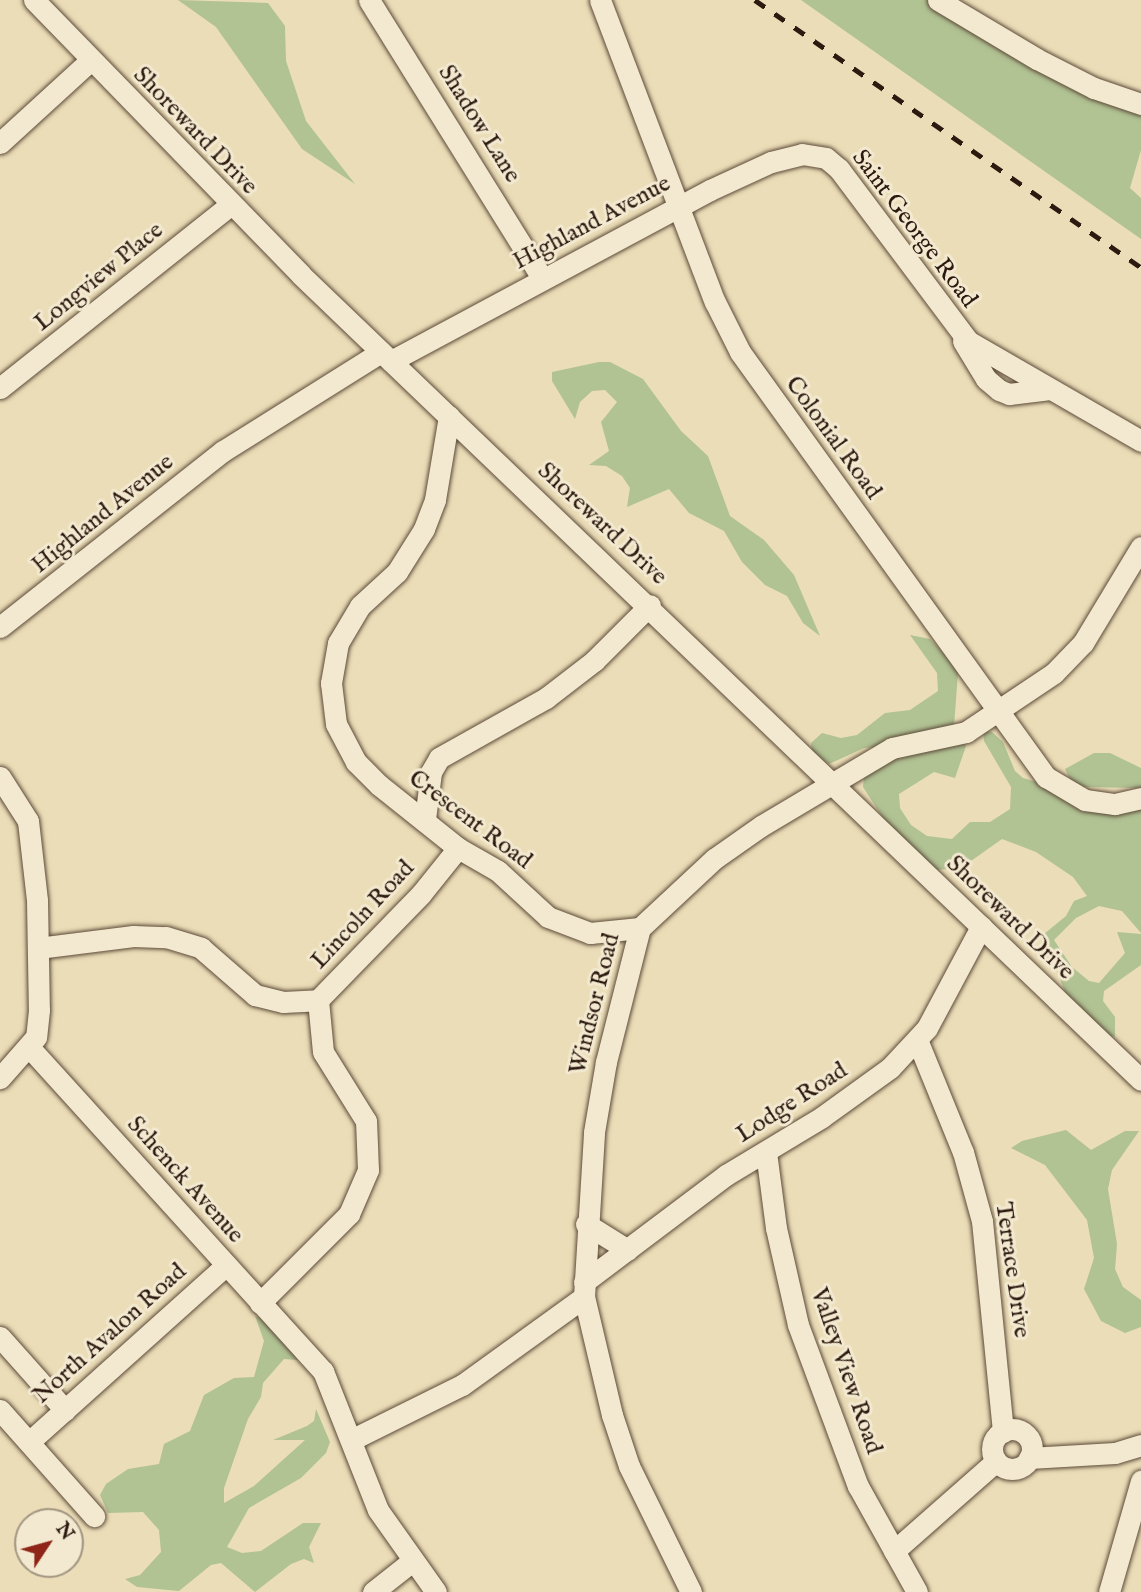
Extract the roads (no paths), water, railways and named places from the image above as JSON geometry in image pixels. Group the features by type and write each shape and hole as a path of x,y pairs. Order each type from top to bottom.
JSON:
{"street":[{"name":"Shoreward Drive","path":"34,0 230,205 650,605 1141,1080"},
{"name":"Shadow Lane","path":"369,0 542,278"},
{"name":"Colonial Road","path":"600,0 715,302 740,352 998,714 1046,777 1063,790 1102,803 1141,798"},
{"path":"938,0 1048,65 1094,88 1141,104"},
{"path":"0,143 91,60"},
{"name":"Highland Avenue","path":"0,627 223,451 386,356 771,162 802,154 826,158"},
{"name":"Saint George Road","path":"826,158 839,169 959,332 979,350 1141,441"},
{"name":"Longview Place","path":"0,388 230,205"},
{"name":"Crescent Road","path":"449,416 429,519 397,572 345,627 331,683 336,724 356,762 458,848 498,871 559,923 590,933 640,928"},
{"name":"Windsor Road","path":"691,1592 629,1466 612,1415 584,1290 586,1224 606,1062 640,928 714,859 833,783 892,748 955,736 998,714 1054,673 1083,643 1141,547"},
{"path":"425,819 432,772 439,758 546,698 594,661 650,605"},
{"path":"0,1078 29,1047 39,1025 38,948 28,821 2,785"},
{"name":"Lincoln Road","path":"260,1303 349,1214 368,1170 366,1121 323,1052 318,1000 421,894 458,848"},
{"name":"Lodge Road","path":"351,1440 462,1385 584,1290 628,1250 726,1175 857,1094 918,1042 981,927"},
{"path":"38,948 133,936 166,937 207,953 255,995 283,1002 318,1000"},
{"name":"Terrace Drive","path":"918,1042 962,1152 982,1220 1003,1432"},
{"name":"Schenck Avenue","path":"29,1047 323,1371 378,1510 411,1562 436,1592"},
{"name":"Valley View Road","path":"766,1152 776,1228 798,1325 858,1486 917,1592"},
{"path":"586,1224 628,1250"},
{"name":"North Avalon Road","path":"29,1442 226,1265"},
{"path":"0,1337 65,1410"},
{"path":"0,1410 94,1516"},
{"path":"996,1461 993,1444 1003,1432 1013,1430 1025,1435 1031,1446 1029,1458"},
{"path":"996,1461 1015,1469 1029,1458 1115,1453 1141,1446"},
{"path":"894,1551 996,1461"},
{"path":"1108,1592 1141,1481"},
{"path":"373,1592 411,1562"}],"railway":[{"path":"755,0 1141,267"}]}
